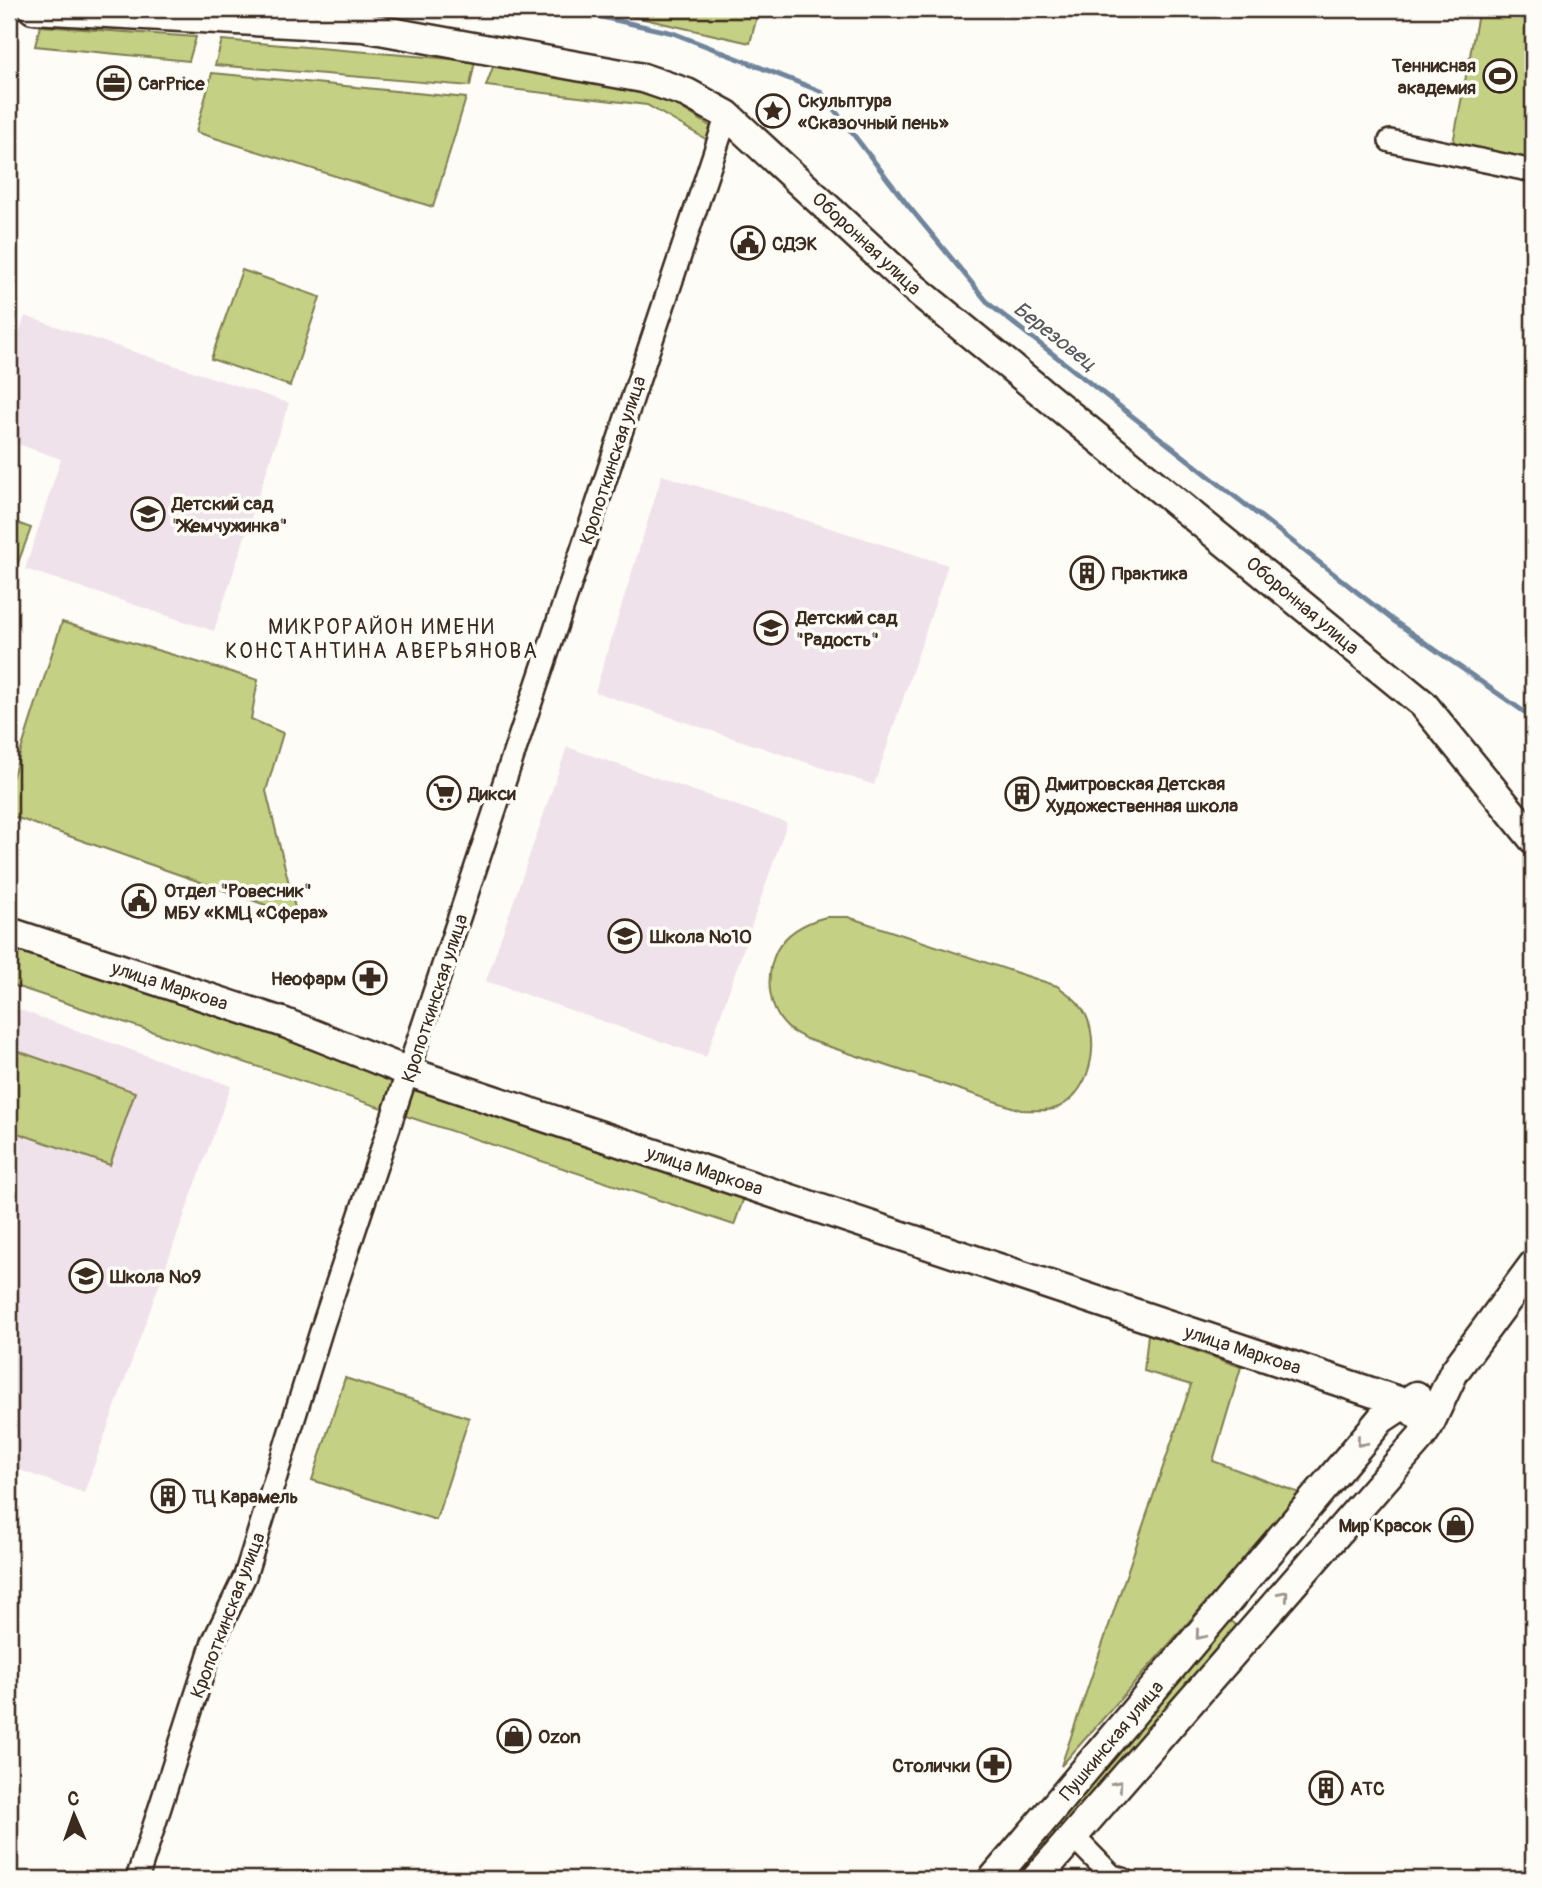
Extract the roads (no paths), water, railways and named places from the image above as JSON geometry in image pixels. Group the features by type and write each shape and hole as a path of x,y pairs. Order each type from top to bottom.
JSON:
{"street":[{"name":"Оборонная улица","path":"33,9 363,27 643,78 687,93 727,115 913,286 1423,704 1533,839"},
{"name":"Кропоткинская улица","path":"137,1879 213,1642 245,1576 323,1325 727,115"},
{"path":"1390,141 1533,171"},
{"name":"улица Маркова","path":"9,932 285,1023 409,1072 1404,1403"},
{"name":"Пушкинская улица","path":"1036,1879 1421,1437 1454,1372 1533,1265"},
{"name":"Пушкинская улица","path":"993,1879 1381,1419 1443,1382 1454,1372"},
{"path":"1404,1403 1429,1425"},
{"path":"1228,1601 1257,1627"},
{"path":"1073,1836 1112,1876 1123,1879"}],"waterway":[{"name":"Березовец","path":"566,9 673,33 820,91 906,203 989,304 1394,621 1533,718"}],"place":[{"name":"Теннисная академия","path":"1500,76"},
{"name":"CarPrice","path":"114,83"},
{"name":"Скульптура «Сказочный пень»","path":"773,111"},
{"name":"СДЭК","path":"748,243"},
{"name":"Детский сад \"Жемчужинка\"","path":"148,514"},
{"name":"Практика","path":"1087,573"},
{"name":"Детский сад \"Радость\"","path":"771,628"},
{"name":"Дикси","path":"444,793"},
{"name":"Дмитровская Детская Художественная школа","path":"1022,794"},
{"name":"Отдел \"Ровесник\" МБУ «КМЦ «Сфера»","path":"139,901"},
{"name":"Школа №10","path":"625,936"},
{"name":"Неофарм","path":"370,978"},
{"name":"Школа №9","path":"86,1276"},
{"name":"ТЦ Карамель","path":"168,1496"},
{"name":"Мир Красок","path":"1456,1525"},
{"name":"Ozon","path":"514,1736"},
{"name":"Столички","path":"994,1765"},
{"name":"АТС","path":"1326,1788"}],"district":[{"name":"МИКРОРАЙОН ИМЕНИ КОНСТАНТИНА АВЕРЬЯНОВА","path":"382,639"}]}
